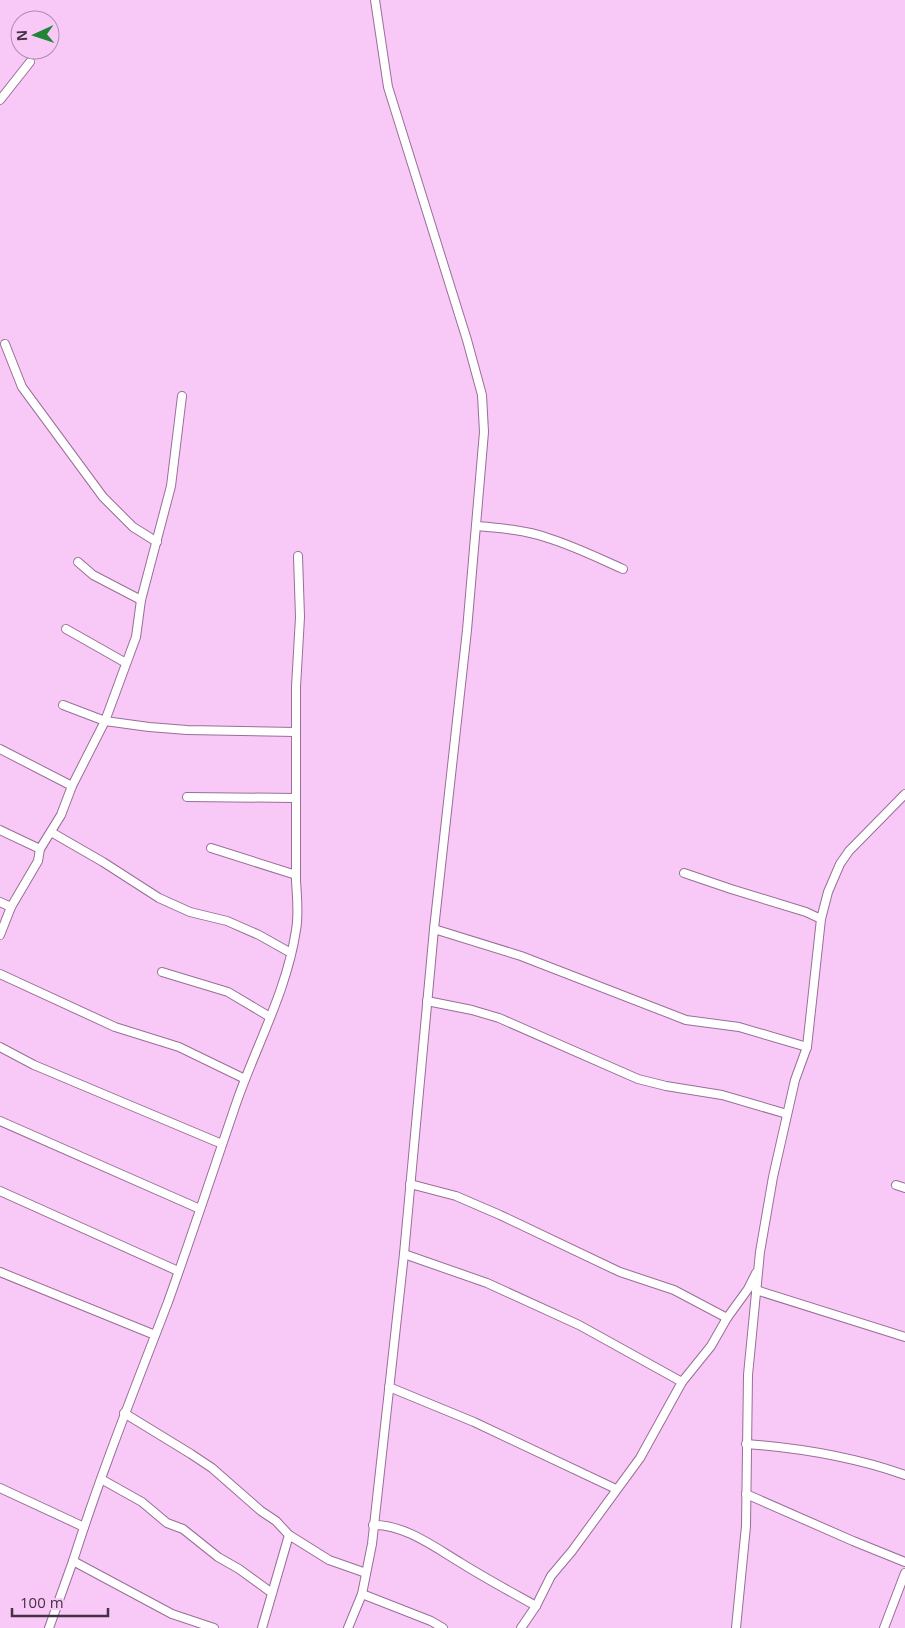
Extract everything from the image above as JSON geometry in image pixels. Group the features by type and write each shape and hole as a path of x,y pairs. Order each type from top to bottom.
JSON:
{"street":[{"path":"348,1628 362,1594 372,1544 404,1254 434,929 467,630 484,432 482,394 467,340 388,88 375,0"},
{"path":"0,100 30,62"},
{"path":"5,344 22,387 103,496 133,527 157,542"},
{"path":"0,935 11,907 38,861 40,849 61,815 72,786 105,720 136,637 141,600 171,486 182,396"},
{"path":"476,526 505,528 547,537 582,550 623,569"},
{"path":"49,1628 124,1413 155,1335 245,1079 280,993 292,953 296,928 296,687 300,617 298,556"},
{"path":"78,562 93,575 141,600"},
{"path":"66,629 126,663"},
{"path":"63,705 105,720 149,727 187,730 296,732"},
{"path":"0,750 72,786"},
{"path":"736,1628 746,1526 748,1375 758,1269 773,1177 795,1080 807,1047 820,919 828,892 840,864 849,851 905,794"},
{"path":"187,797 296,798"},
{"path":"0,830 40,849"},
{"path":"51,832 103,862 159,898 190,912 227,921 259,935 292,953"},
{"path":"211,848 296,875"},
{"path":"684,873 806,912 820,919"},
{"path":"0,902 11,907"},
{"path":"434,929 522,956 686,1020 739,1028 807,1047"},
{"path":"162,972 228,992 270,1018"},
{"path":"0,974 115,1027 178,1048 245,1079"},
{"path":"427,1001 472,1010 499,1018 638,1079 666,1086 722,1095 787,1114"},
{"path":"0,1047 34,1065 222,1144"},
{"path":"0,1120 200,1209"},
{"path":"410,1184 466,1200 620,1272 674,1290 727,1318"},
{"path":"896,1185 905,1188"},
{"path":"0,1191 178,1271"},
{"path":"404,1254 487,1283 579,1325 682,1382"},
{"path":"521,1628 536,1606 551,1576 572,1551 640,1458 682,1382 711,1346 727,1318 748,1289 758,1269"},
{"path":"0,1272 155,1335"},
{"path":"756,1290 905,1337"},
{"path":"389,1387 474,1422 616,1489"},
{"path":"124,1413 212,1468 290,1535 329,1560 366,1573"},
{"path":"746,1444 812,1451 877,1465 905,1475"},
{"path":"101,1479 142,1502 167,1523 183,1529 218,1557 239,1569 272,1593"},
{"path":"0,1488 84,1527"},
{"path":"746,1494 853,1542 905,1562"},
{"path":"373,1525 387,1524 429,1543 536,1606"},
{"path":"262,1628 290,1535"},
{"path":"73,1561 172,1614 214,1628"},
{"path":"884,1628 905,1574"},
{"path":"362,1594 443,1628"}]}
